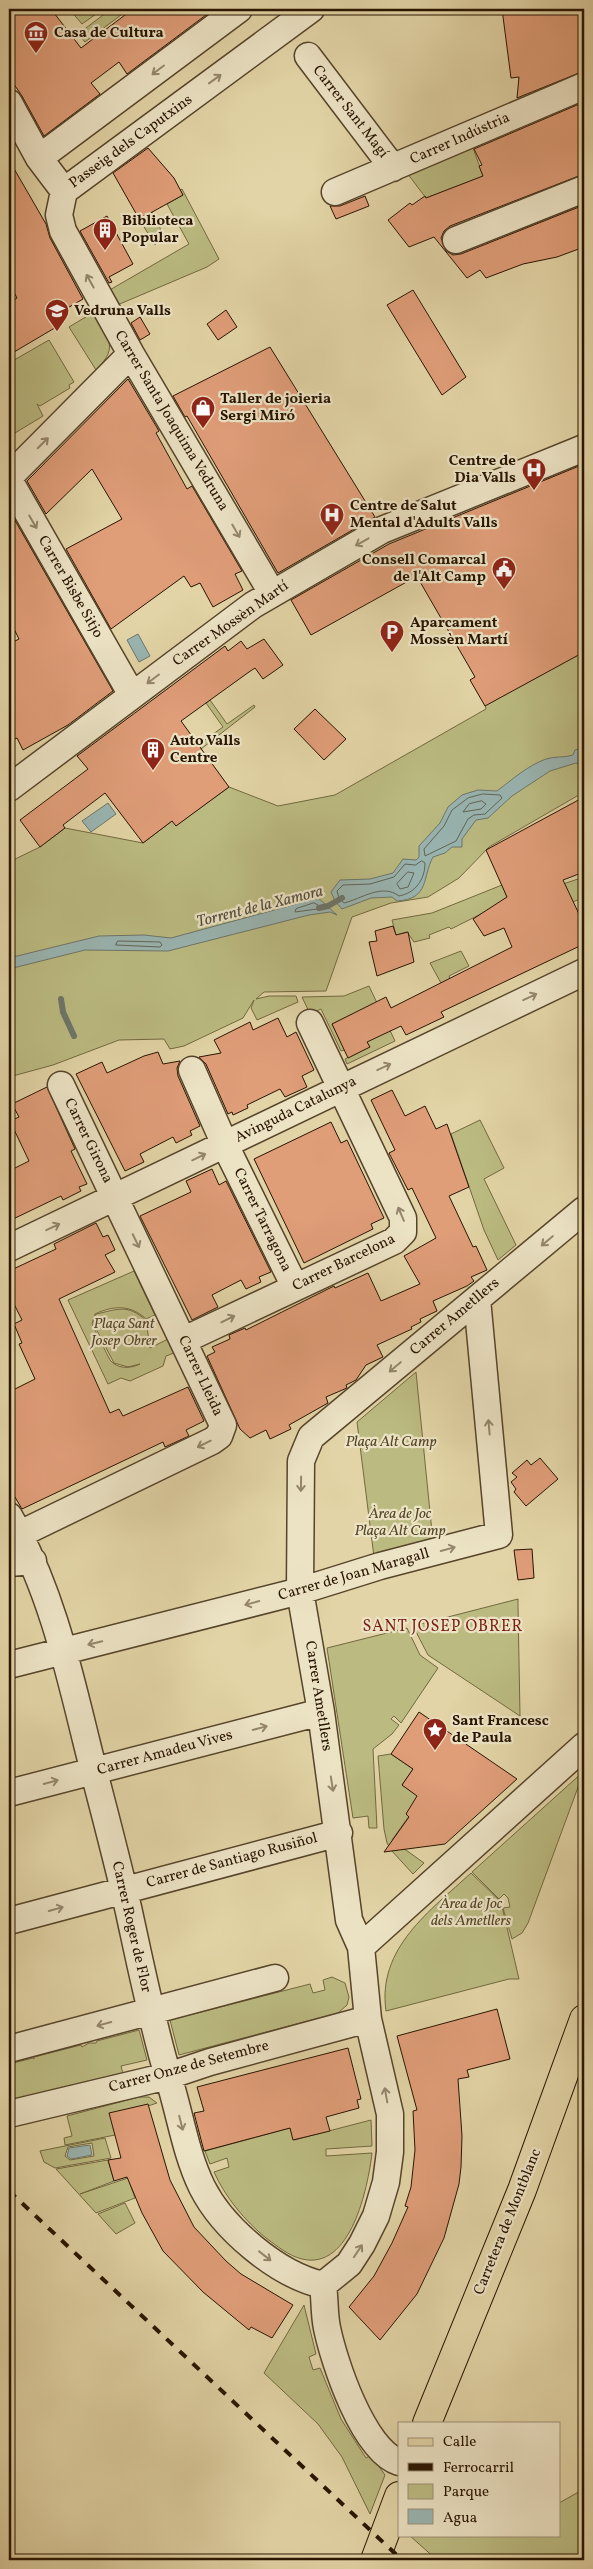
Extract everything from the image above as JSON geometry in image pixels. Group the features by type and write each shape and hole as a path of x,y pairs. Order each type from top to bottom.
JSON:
{"main road":[{"name":"Carretera de Montblanc","path":"427,2422 522,2190 584,2019"},
{"path":"375,2560 398,2499"}],"street":[{"path":"39,158 239,9"},
{"name":"Passeig dels Caputxins","path":"9,103 39,158 64,191 310,9"},
{"name":"Carrer Sant Magí","path":"308,56 393,168"},
{"name":"Carrer Indústria","path":"335,192 584,86"},
{"path":"456,240 584,189"},
{"name":"Carrer Santa Joaquima Vedruna","path":"64,191 60,223 131,354 272,593"},
{"path":"9,478 131,354"},
{"name":"Carrer Mossèn Martí","path":"11,781 272,593 382,530 584,448"},
{"name":"Carrer Bisbe Sitjo","path":"9,478 132,695"},
{"name":"Avinguda Catalunya","path":"9,1248 584,972"},
{"name":"Carrer Barcelona","path":"184,1340 394,1241 403,1232 405,1225 310,1022"},
{"name":"Carrer Tarragona","path":"192,1070 225,1145 294,1287"},
{"name":"Carrer Girona","path":"61,1085 115,1197"},
{"name":"Carrer Lleida","path":"14,1525 219,1436 223,1425 115,1197"},
{"name":"Carrer Ametllers","path":"323,2286 349,2264 362,2244 376,2216 386,2182 390,2152 390,2114 368,2019 361,1947 349,1920 340,1833 300,1591 301,1461 311,1437 584,1210"},
{"name":"Carrer de Joan Maragall","path":"9,1666 300,1591 380,1566 499,1535 477,1299"},
{"name":"Carrer Roger de Flor","path":"14,1525 21,1562 66,1651 150,2011 188,2155 203,2189 223,2219 248,2243 287,2272 305,2281 323,2286"},
{"name":"Carrer Amadeu Vives","path":"9,1793 321,1712"},
{"path":"361,1947 584,1746"},
{"name":"Carrer de Santiago Rusiñol","path":"9,1921 340,1833"},
{"path":"9,2050 275,1978"},
{"name":"Carrer Onze de Setembre","path":"9,2114 168,2076 368,2019"},
{"path":"323,2286 326,2325 334,2357 345,2385 362,2421 379,2448 395,2461"}],"green space":[{"path":"69,9 103,9 82,24"},
{"path":"111,9 129,9 85,42 78,34"},
{"path":"472,145 483,176 426,198 407,173"},
{"path":"182,189 219,259 207,267 115,306 108,291 189,244 167,204 183,195 180,190"},
{"path":"152,212 161,232 155,245 138,217"},
{"path":"94,312 109,342 110,348 104,361 96,370 69,327"},
{"path":"49,340 74,382 69,385 70,388 40,406 37,404 43,416 10,436 9,363"},
{"path":"584,652 584,792 489,847 459,878 428,897 391,903 352,917 326,991 264,992 256,999 269,996 296,996 298,1002 257,1020 251,1008 254,1000 243,1018 184,1046 170,1049 164,1039 119,1040 53,1065 9,1077 9,862 40,847 65,828 143,843 172,821 176,825 229,787 278,806 335,795 486,709 485,705"},
{"path":"210,700 227,724 254,705 255,707 201,749 198,745 223,727 206,703"},
{"path":"584,877 584,897 573,902 563,884"},
{"path":"502,885 510,904 481,914 451,929 449,927 429,935 430,938 414,942 407,932 396,935 392,920 432,913"},
{"path":"461,951 469,966 449,976 450,979 441,983 430,963"},
{"path":"369,986 395,1041 347,1064 345,1059 369,1047 353,1014 332,1024 345,1050 341,1051 321,1009 310,1014 302,997 344,996"},
{"path":"480,1120 504,1168 484,1179 516,1245 498,1260 484,1230 451,1134"},
{"name":"Plaça Sant Josep Obrer","path":"134,1271 155,1315 146,1319 140,1314 128,1309 116,1308 109,1309 95,1314 92,1324 110,1360 113,1363 120,1367 128,1367 114,1363 93,1323 96,1314 122,1309 139,1315 146,1320 150,1348 168,1339 174,1353 166,1356 163,1366 130,1381 121,1378 108,1384 68,1300"},
{"name":"Plaça Alt Camp","path":"416,1372 433,1542 374,1557 357,1422"},
{"path":"518,1599 520,1716 428,1655 413,1626"},
{"path":"407,1628 420,1655 438,1668 401,1723 394,1716 391,1719 399,1725 392,1734 373,1749 377,1828 369,1828 368,1816 353,1818 327,1648"},
{"path":"391,1754 413,1769 402,1785 421,1798 406,1814 409,1816 392,1840 424,1863 413,1874 391,1850 387,1843 384,1829 378,1756"},
{"path":"584,1771 528,1923 522,1933 512,1939 503,1908 510,1907 508,1898 504,1894 499,1899 472,1872"},
{"name":"Àrea de Joc dels Ametllers","path":"471,1873 501,1902 519,1979 509,1979 386,2011 385,1989 390,1968 398,1950 424,1917"},
{"path":"332,1977 345,1983 349,1997 347,2005 338,2013 179,2055 170,2020 310,1984 313,1993 325,1990 323,1980"},
{"path":"139,2030 147,2060 121,2066 123,2074 9,2103 9,2064 34,2059 34,2057 81,2045 82,2047 89,2043 96,2043 97,2041"},
{"path":"139,2097 149,2097 157,2103 148,2106 115,2135 65,2145 64,2138 72,2136 67,2116"},
{"path":"371,2120 372,2146 326,2149 326,2156 372,2153 366,2186 354,2223 345,2240 333,2252 319,2259 302,2259 292,2256 258,2231 230,2199 214,2172 229,2167 227,2158 210,2164 205,2151 290,2128 294,2140"},
{"path":"105,2138 111,2158 55,2168 44,2162 40,2151","holes":["92,2143 94,2156 70,2160 65,2156 68,2147"]},
{"path":"108,2160 114,2181 80,2194 128,2178 135,2198 96,2213 56,2169"},
{"path":"125,2203 135,2223 116,2234 98,2214"},
{"path":"304,2305 316,2354 309,2357 313,2370 320,2368 341,2419 366,2458 371,2455 385,2475 370,2514 342,2457 318,2424 264,2373"},
{"path":"584,2489 584,2560 437,2560 410,2536 560,2536 560,2502"}],"water":[{"path":"138,634 150,656 139,662 127,640"},
{"path":"584,748 584,767 576,763 550,771 512,796 488,818 476,820 462,839 462,847 452,847 445,853 433,857 423,886 415,896 397,901 392,897 371,898 342,909 335,901 331,892 340,880 370,879 393,873 403,859 416,860 419,857 419,846 440,823 448,807 462,795 478,790 497,791 520,773 539,762 549,758 573,755 575,750"},
{"path":"108,803 116,814 91,832 82,821"},
{"path":"315,895 337,915 330,912 309,915 168,951 85,950 9,969 9,958 99,936 144,935 171,938 289,906 312,899"},
{"path":"90,2145 92,2155 71,2159 67,2156 69,2148"}],"building":[{"path":"9,9 51,9 81,48 133,9 214,9 127,74 119,62 91,83 100,94 44,136 9,77"},
{"path":"502,9 584,9 584,71 517,98 519,77 511,78"},
{"path":"584,102 584,174 450,226 444,231 441,238 446,251 453,255 461,254 584,205 584,247 557,257 523,264 486,278 480,270 467,278 434,237 409,247 388,220 410,203 412,205 425,196 426,198 483,176 479,166 482,165 474,149"},
{"path":"148,148 174,178 183,195 145,216 138,217 113,173"},
{"path":"9,160 46,224 50,238 83,299 52,317 58,326 9,355 9,303 17,298 9,283"},
{"path":"365,196 369,206 336,219 330,206 340,206"},
{"name":"Biblioteca Popular","path":"107,216 133,264 109,277 112,282 109,283 80,231"},
{"path":"413,290 466,377 442,395 387,305"},
{"path":"226,310 237,327 218,340 207,324"},
{"path":"140,317 150,334 140,340 131,323"},
{"path":"270,347 375,517 278,573 187,416 185,417 173,396"},
{"path":"128,379 159,431 156,433 187,489 192,486 242,571 235,574 243,590 213,607 200,583 191,587 184,576 111,629 66,549 122,519 92,469 46,514 27,481"},
{"name":"Consell Comarcal de l'Alt Camp","path":"584,464 584,652 485,706 470,680 475,677 419,580 413,582 412,579 311,635 291,600 389,544"},
{"path":"9,510 113,691 68,725 23,750 17,738 9,742 9,644 19,639 9,619"},
{"name":"Auto Valls Centre","path":"264,639 283,665 263,679 255,668 181,721 229,787 176,826 172,821 143,843 105,793 63,825 65,828 40,847 20,820 88,769 77,756 225,646 228,651 241,641 247,649"},
{"path":"315,709 346,739 324,760 294,729"},
{"path":"584,797 584,872 563,880 579,914 584,911 584,944 441,1012 444,1017 406,1035 401,1026 367,1042 370,1047 348,1058 332,1024 386,997 391,1008 512,947 504,928 484,936 473,919 507,897 486,850"},
{"path":"393,926 396,935 408,932 414,962 377,976 369,942 377,941 375,931"},
{"path":"278,1018 287,1037 296,1032 314,1070 302,1076 307,1087 285,1097 280,1089 247,1105 248,1108 233,1115 232,1112 228,1114 206,1064 199,1057 221,1053 214,1040 250,1022 253,1030"},
{"path":"158,1052 163,1064 180,1061 177,1068 178,1076 200,1126 190,1131 192,1135 176,1143 173,1137 140,1154 144,1162 125,1171 76,1074 102,1062 107,1073 144,1056"},
{"path":"47,1087 75,1149 71,1151 87,1184 79,1187 81,1191 63,1200 61,1196 9,1221 9,1171 29,1161 10,1121 19,1117 12,1104"},
{"path":"392,1090 405,1116 425,1106 436,1129 447,1124 469,1187 449,1196 473,1247 476,1246 487,1270 471,1277 474,1281 467,1286 433,1301 437,1311 420,1319 421,1322 411,1327 412,1329 377,1345 383,1357 366,1365 356,1380 346,1385 347,1388 326,1397 328,1403 289,1425 291,1429 270,1439 266,1430 250,1438 240,1429 207,1356 215,1352 212,1347 230,1339 229,1335 245,1328 246,1330 334,1286 335,1288 368,1273 381,1301 420,1284 404,1256 436,1238 412,1188 408,1190 389,1153 395,1150 371,1100"},
{"path":"331,1122 341,1143 347,1140 384,1218 371,1224 373,1229 304,1263 254,1159"},
{"path":"212,1169 219,1185 226,1181 271,1272 259,1277 261,1282 246,1289 241,1280 212,1295 218,1307 192,1320 140,1216 191,1192 186,1181"},
{"path":"96,1223 103,1237 108,1235 115,1250 105,1255 115,1272 59,1299 110,1413 119,1409 123,1416 188,1387 204,1421 186,1430 189,1436 165,1447 163,1442 22,1509 9,1487 9,1392 35,1379 19,1344 22,1343 14,1324 22,1320 9,1294 9,1271 56,1249 54,1244"},
{"path":"540,1458 558,1479 526,1506 514,1492 516,1489 511,1482 517,1477 512,1473 527,1460 531,1465"},
{"path":"532,1549 534,1578 518,1580 514,1550"},
{"path":"419,1712 517,1779 445,1844 384,1852 409,1817 406,1814 417,1796 402,1785 413,1769 391,1754"},
{"path":"497,2009 510,2059 467,2070 469,2077 458,2079 462,2136 461,2167 459,2184 444,2238 417,2294 380,2340 349,2307 374,2276 392,2243 408,2207 405,2206 411,2187 415,2150 413,2111 417,2110 397,2036"},
{"path":"348,2048 361,2099 357,2100 359,2108 326,2117 330,2131 293,2140 290,2128 204,2151 194,2113 204,2111 197,2087"},
{"path":"148,2104 170,2180 194,2227 241,2274 293,2305 272,2338 251,2327 249,2330 203,2292 163,2251 142,2213 127,2177 114,2181 108,2160 121,2158 109,2113"}],"waterway":[{"name":"Torrent de la Xamora","path":"319,908 328,906 342,898"},
{"path":"61,999 63,1012 74,1036"}],"railway":[{"path":"9,2191 402,2560"}],"place":[{"name":"Casa de Cultura","path":"36,54"},
{"name":"Biblioteca Popular","path":"105,251"},
{"name":"Vedruna Valls","path":"57,332"},
{"name":"Taller de joieria Sergi Miró","path":"203,429"},
{"name":"Centre de Dia Valls","path":"534,491"},
{"name":"Centre de Salut Mental d'Adults Valls","path":"332,536"},
{"name":"Consell Comarcal de l'Alt Camp","path":"504,590"},
{"name":"Aparcament Mossèn Martí","path":"392,653"},
{"name":"Auto Valls Centre","path":"153,771"},
{"name":"Sant Francesc de Paula","path":"435,1751"}],"district":[{"name":"SANT JOSEP OBRER","path":"443,1627"}],"park label":[{"name":"Àrea de Joc Plaça Alt Camp","path":"400,1522"}]}
